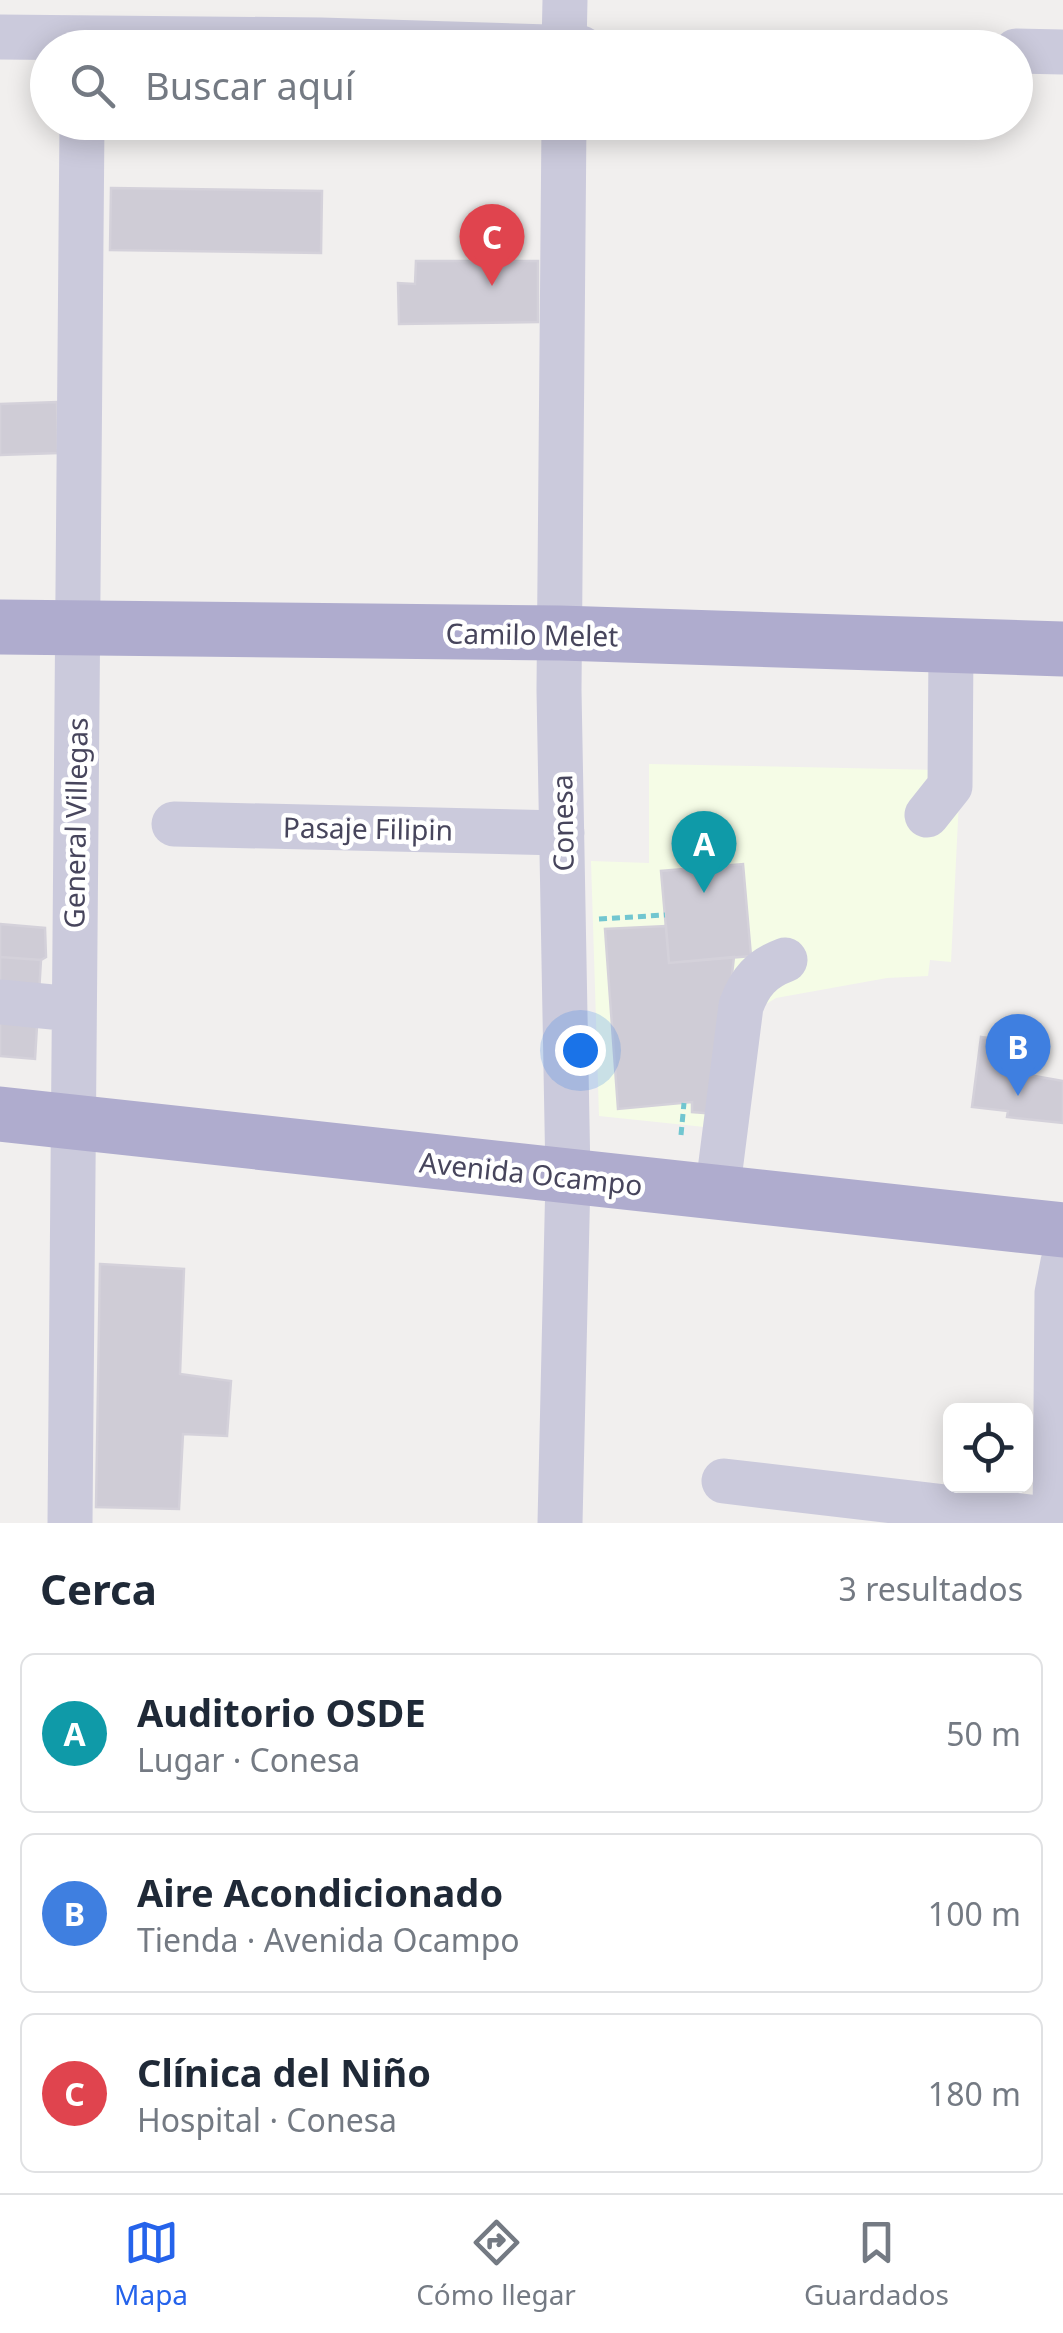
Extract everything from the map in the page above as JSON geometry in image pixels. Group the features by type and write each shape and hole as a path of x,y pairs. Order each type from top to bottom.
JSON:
{"main road":[{"name":"Camilo Melet","path":"0,626 560,633 1063,649"},
{"name":"Avenida Ocampo","path":"0,1114 1063,1230"}],"street":[{"path":"565,30 566,0"},
{"path":"83,28 322,20 412,30"},
{"path":"0,37 30,34"},
{"path":"1033,52 1063,52"},
{"name":"General Villegas","path":"70,1523 82,140"},
{"name":"Conesa","path":"560,1523 568,1177 560,633 564,140"},
{"path":"927,815 950,786 951,647"},
{"name":"Pasaje Filipin","path":"174,824 562,833"},
{"path":"717,1194 740,1006 759,974 785,960"},
{"path":"0,1002 73,1009"},
{"path":"724,1481 1058,1521 1057,1293 1063,1262"}],"path":[{"path":"586,920 665,915"},
{"path":"682,1135 684,1103"}],"shaded area":[{"path":"963,719 951,962 930,960 928,976 887,978 776,998 763,1006 714,1128 599,1116 591,861 649,863 649,764 940,770"}],"building":[{"path":"111,188 322,191 321,253 110,250"},
{"path":"416,261 538,261 538,322 399,324 398,283 415,284"},
{"path":"57,402 58,453 0,455 0,404"},
{"path":"743,864 751,956 669,963 661,871"},
{"path":"0,924 45,928 46,957 0,957"},
{"path":"666,926 669,963 734,957 716,1114 692,1112 692,1102 618,1109 605,929"},
{"path":"0,957 41,960 35,1059 0,1056"},
{"path":"981,1037 1030,1043 1029,1075 1063,1081 1063,1123 1007,1117 1008,1111 972,1107"},
{"path":"100,1264 184,1269 180,1374 231,1381 227,1436 183,1434 179,1509 96,1507"}],"place":[{"name":"Clínica del Niño","path":"492,286"},
{"name":"Auditorio OSDE","path":"704,893"},
{"name":"Aire Acondicionado","path":"1018,1096"}]}
